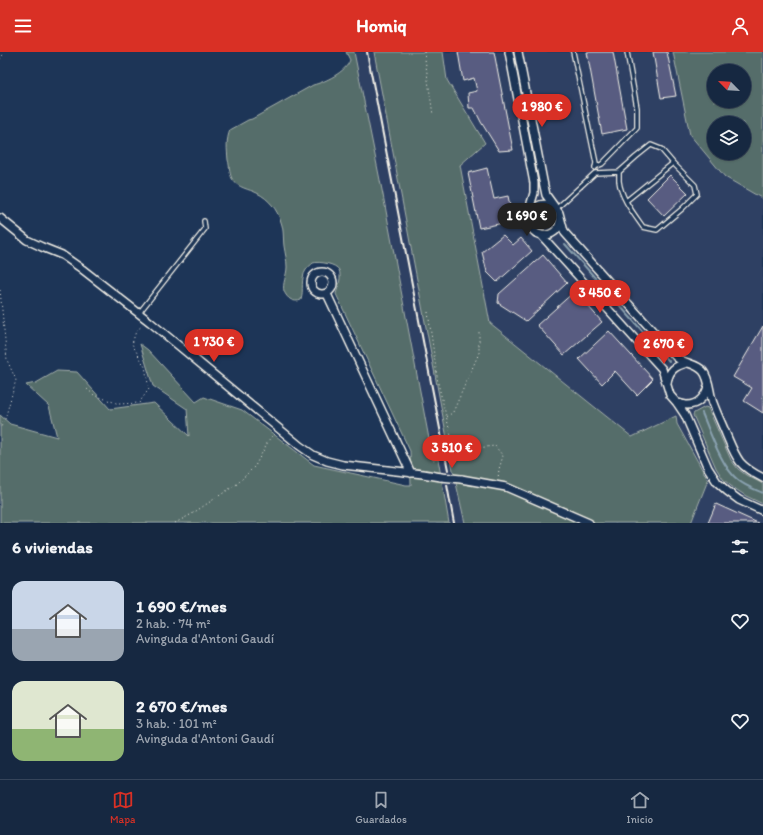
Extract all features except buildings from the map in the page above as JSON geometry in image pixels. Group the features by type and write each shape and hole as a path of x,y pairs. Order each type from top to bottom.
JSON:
{"street":[{"path":"509,52 534,183 530,217 532,228 541,235 662,369 670,395 677,402 685,415 708,468 717,482 727,492 739,500 763,511"},
{"path":"518,52 546,194 559,213 565,233 676,357 679,360 694,364 704,372 707,378 713,403 735,454 746,468 763,478"},
{"path":"530,217 533,209 541,204 550,205 556,209"},
{"path":"0,218 27,240 62,255 82,269 148,320 280,430 313,455 327,461 343,465 461,479 506,487 589,523"},
{"path":"541,235 554,232 560,224 560,218"},
{"path":"327,294 411,473"},
{"path":"667,388 668,375 673,369 679,365 688,363"},
{"path":"677,402 686,405 694,404 705,395 708,382"}],"lane":[{"path":"556,209 595,173 596,167 573,52"},
{"path":"596,167 602,164 637,128 637,108 627,52"},
{"path":"595,173 620,172 651,145 661,149 695,185 697,194 657,230 643,227 630,210 623,194 619,182 620,172"},
{"path":"626,201 673,163"},
{"path":"139,313 205,229 204,221"}],"path":[{"path":"0,59 5,52"},
{"path":"424,52 433,115"},
{"path":"0,290 6,360 16,380 5,418 0,429"},
{"path":"428,312 438,382 453,444 458,450 495,446 502,456 497,485"},
{"path":"87,389 94,395 119,404 139,403 148,389 145,367 132,344 136,331 148,320"},
{"path":"447,418 453,412 479,353 479,330"},
{"path":"174,523 190,515 237,484 255,466 270,438 280,430"}],"shaded area":[{"path":"354,52 374,52 453,470 465,523 449,523 438,460 433,460 383,195"},
{"path":"443,52 673,52 690,135 707,155 707,160 711,160 725,177 763,199 763,523 691,523 708,480 677,424 676,417 632,437 490,323 460,165 485,143 447,80"}],"green space":[{"path":"346,52 354,52 383,195 433,460 438,459 449,523 0,523 0,415 10,424 57,437 49,406 26,385 36,383 57,371 77,372 110,409 154,403 189,436 187,409 153,386 140,344 148,350 196,402 204,397 242,410 314,465 411,485 410,451 336,294 340,279 339,270 335,266 319,262 313,263 304,273 301,300 293,301 289,298 284,291 287,264 283,228 279,217 275,209 265,198 235,183 231,176 228,160 227,141 230,130 340,72 350,60"},
{"path":"374,52 443,52 447,80 485,143 460,165 490,323 632,437 676,416 677,424 708,480 691,523 465,523 453,470"},
{"path":"673,52 763,52 763,199 725,177 711,160 751,160 751,116 707,116 707,155 690,135"},
{"path":"705,407 708,408 731,460 738,469 746,475 763,484 763,504 746,496 731,486 723,479 716,468 693,415"}],"waterway":[{"path":"565,244 669,361"},
{"path":"702,413 717,449 732,474 744,484 763,493"}],"railway":[{"path":"367,52 448,470"},
{"path":"447,485 454,523"}]}
